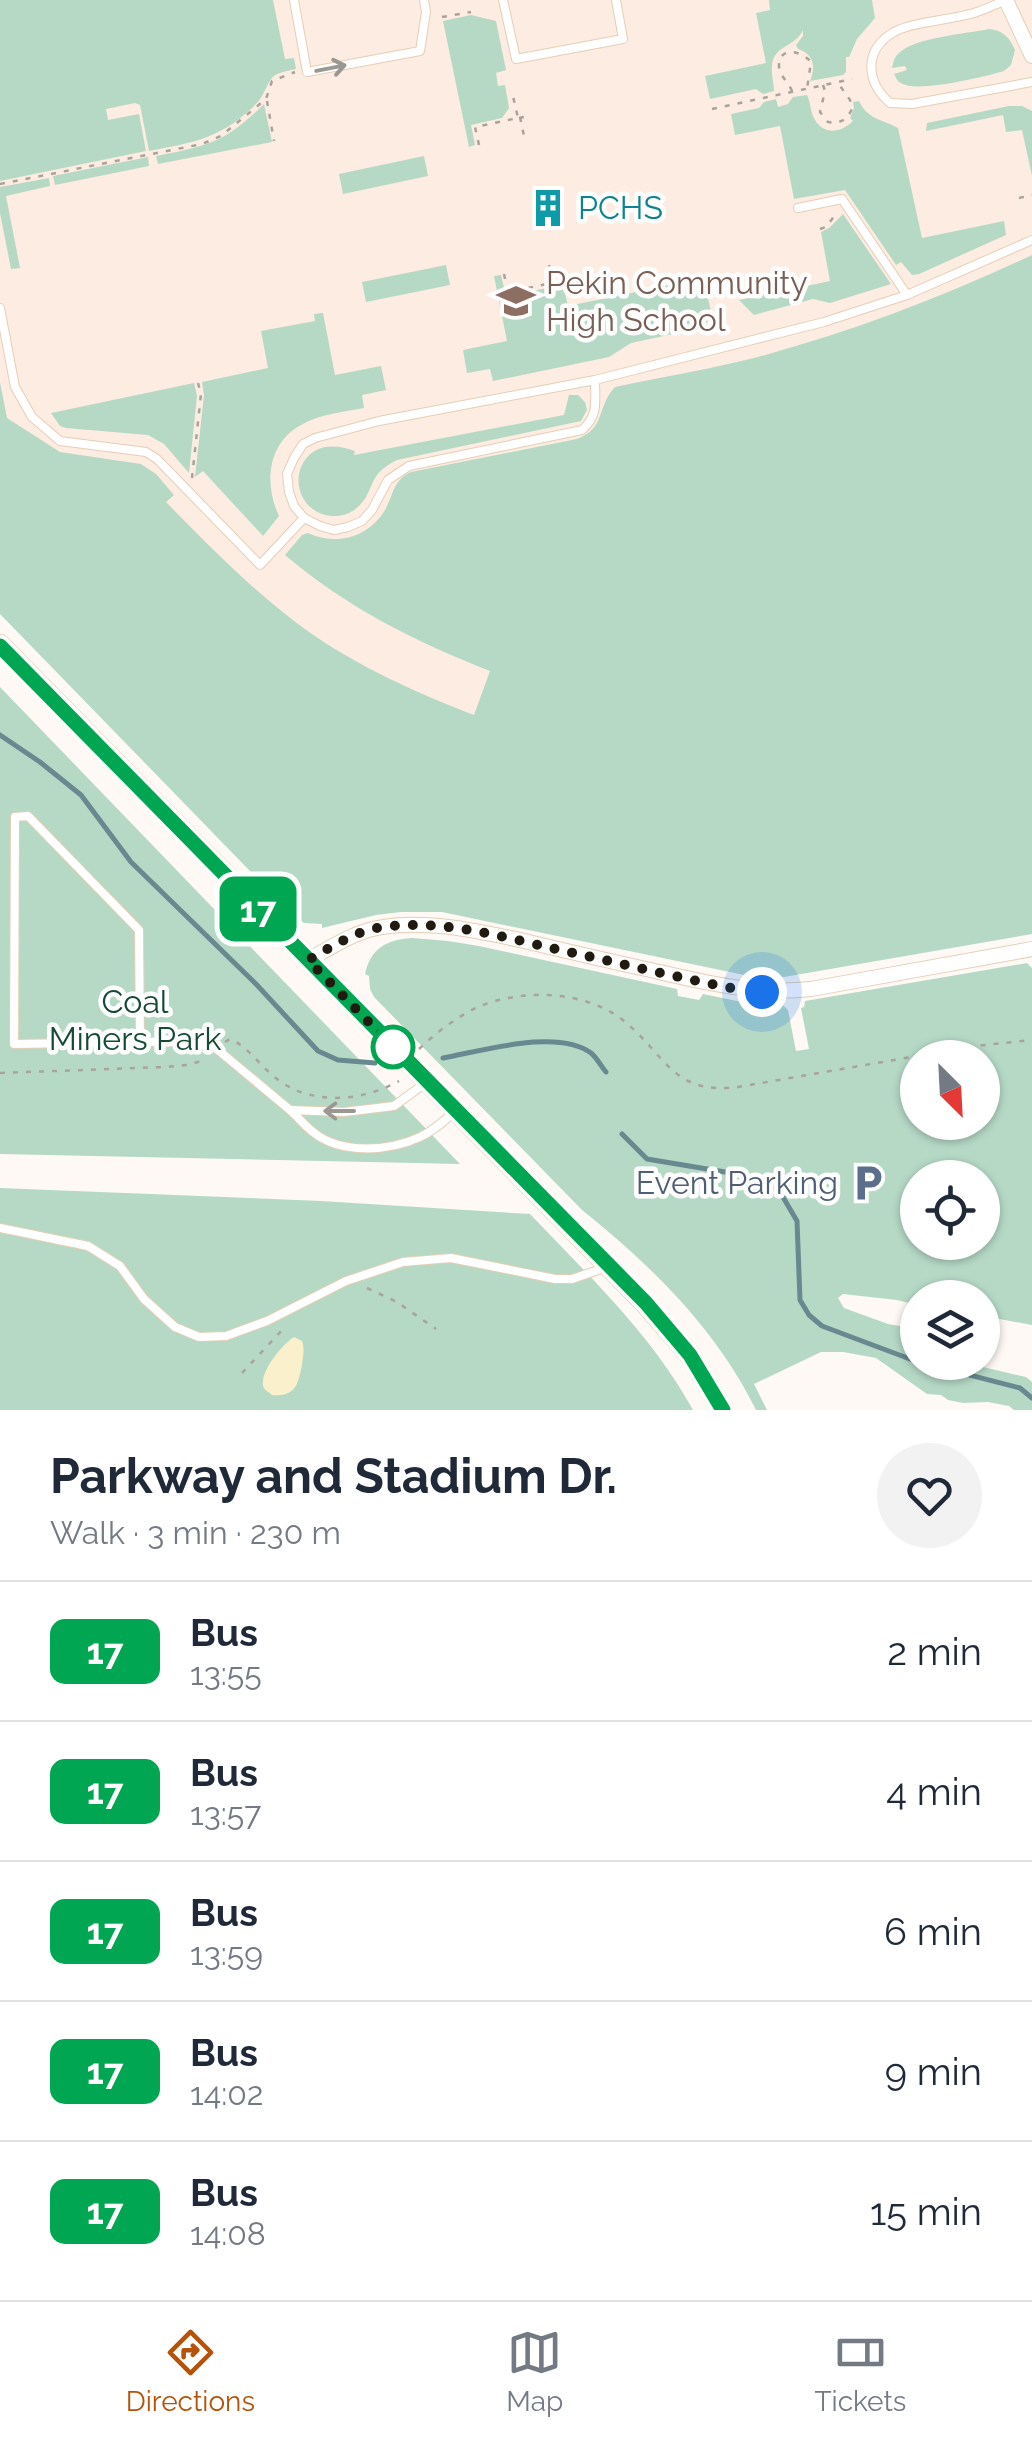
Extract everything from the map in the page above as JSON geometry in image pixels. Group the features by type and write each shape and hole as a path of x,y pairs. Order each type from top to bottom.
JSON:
{"main road":[{"path":"0,645 610,1266 690,1355 724,1410"}],"street":[{"path":"1006,0 1032,56"},
{"path":"308,960 373,929 434,925 502,936 731,988 777,992 1032,949"}],"lane":[{"path":"294,0 307,72 420,50 424,0"},
{"path":"502,0 516,59 623,39 616,0"},
{"path":"1006,0 977,12 896,30 882,42 871,60 872,77 879,93 890,103 912,104 1032,82"},
{"path":"798,208 842,200 906,294"},
{"path":"595,380 592,420 582,430 409,466 388,480 362,521 348,527 334,530 304,518 294,506 287,474 302,444 315,438 379,421 595,380 824,322 906,294 1032,240"},
{"path":"0,308 16,387 32,417 60,441 146,452 168,469 260,565 304,518"},
{"path":"140,1042 140,930 28,816 15,817 14,1044 140,1042 202,1041 218,1050 315,1135 364,1148 393,1146 421,1136 456,1110"},
{"path":"290,1110 344,1112 394,1106 428,1081"},
{"path":"0,1228 88,1246 120,1266 144,1299 176,1327 199,1337 226,1336 346,1281 403,1262 451,1258 555,1279 572,1279 610,1266"}],"path":[{"path":"442,16 471,12"},
{"path":"792,92 779,65 781,58 793,51 802,52 811,62 807,89"},
{"path":"274,141 266,99 272,82 297,72"},
{"path":"712,109 852,79"},
{"path":"824,85 820,112 828,122 838,123 852,109 838,82"},
{"path":"512,92 524,136"},
{"path":"0,184 202,144 220,136 266,99"},
{"path":"479,145 475,126 528,116"},
{"path":"1018,198 1032,195"},
{"path":"820,229 839,210"},
{"path":"504,274 508,292 552,283 549,266"},
{"path":"550,274 560,272"},
{"path":"192,480 201,394 198,383"},
{"path":"420,1048 475,1008 519,997 552,996 580,998 600,1006 623,1020 679,1076 706,1088 738,1087 975,1046 1032,1040"},
{"path":"0,1073 188,1065 210,1057 230,1039 288,1087 310,1095 370,1095 399,1080"},
{"path":"346,1281 397,1302 436,1329"},
{"path":"242,1373 285,1327"}],"shaded area":[{"name":"Pekin Community High School","path":"0,0 1032,0 1032,925 0,601"}],"green space":[{"path":"0,0 273,0 285,59 294,58 296,69 273,76 251,109 207,137 149,151 140,105 106,109 108,120 139,114 146,151 0,181"},
{"path":"769,0 872,0 875,18 846,57 843,75 810,81 812,62 796,45 803,30 773,59 774,91 763,94 756,89 710,99 705,76 766,63 756,13 770,10"},
{"path":"471,15 496,21 506,70 496,73 498,86 505,85 509,108 502,118 471,125 475,145 469,147 443,21"},
{"path":"989,29 1005,35 1015,50 1011,65 1004,71 926,86 903,84 894,74 907,70 905,66 892,68 899,53 907,48"},
{"path":"807,95 815,120 829,130 839,130 853,121 853,102 859,101 871,116 898,128 922,238 1004,221 1006,235 912,275 901,262 896,265 845,190 794,199 780,126 735,135 731,114 759,108 776,99 778,107 788,104 793,97"},
{"path":"264,104 272,142 158,164 156,156 226,135"},
{"path":"1009,106 1032,111 1032,176 1022,130 1006,132 1003,115 926,131 927,123"},
{"path":"424,156 428,176 343,194 339,174"},
{"path":"148,157 149,166 55,185 53,176"},
{"path":"49,178 50,186 6,196 20,268 11,269 0,213 0,187"},
{"path":"843,214 891,284 830,303 813,299 754,315 739,300 830,281 821,232"},
{"path":"1032,255 1032,934 784,977 749,976 442,912 376,915 322,928 322,924 304,923 0,614 0,382 7,418 60,452 141,464 156,474 174,495 166,502 253,587 309,632 389,678 474,715 490,671 383,622 308,574 285,555 302,535 340,539 361,533 378,520 397,483 411,472 577,439 593,429 615,387 740,361 828,336 931,299"},
{"path":"446,265 450,285 366,302 362,282"},
{"path":"501,275 506,296 563,285 568,306 704,278 712,317 701,328 631,343 609,357 493,381 490,369 467,373 463,350 507,341 494,276"},
{"path":"323,313 335,375 381,366 386,390 362,395 364,408 308,421 281,442 270,478 279,516 263,536 203,471 195,477 202,382 268,368 261,331 315,321 314,314"},
{"path":"194,383 197,396 189,473 164,444 148,435 66,428 51,413"},
{"path":"569,395 578,395 585,402 587,410 581,421 397,460 380,471 364,501 344,515 321,514 301,494 301,467 305,459 324,447 355,451 354,455 564,415"},
{"name":"Coal Miners Park","path":"0,687 460,1164 0,1154"},
{"path":"412,938 448,941 677,989 678,996 699,1000 703,994 747,1003 782,1004 788,1010 796,1051 809,1049 801,1008 805,1001 1027,963 1032,968 1032,1325 1000,1319 1000,1280 900,1280 900,1301 843,1294 838,1298 844,1308 900,1326 900,1375 876,1358 821,1352 754,1384 767,1410 756,1410 722,1353 657,1276 582,1210 374,997 365,974 371,958 387,943"},
{"path":"0,1188 530,1214 639,1331 693,1410 0,1410"},
{"path":"1000,1371 1032,1382 1032,1410 1014,1410 988,1402 963,1403 927,1394 907,1380 1000,1380"}],"sand":[{"path":"294,1337 302,1341 303,1347 297,1383 286,1394 272,1395 264,1388 264,1375 275,1356"}],"waterway":[{"path":"0,735 81,795 131,862 255,983 318,1051 338,1060 375,1063"},
{"path":"443,1058 519,1044 559,1042 591,1053 606,1072"},
{"path":"622,1134 647,1159 755,1177 780,1192 797,1221 800,1300 809,1315 822,1326 900,1355"},
{"path":"989,1380 1020,1388 1032,1398"}],"bus line":[{"name":"17","path":"0,646 646,1303 690,1355 723,1410"}],"place":[{"name":"PCHS","path":"548,208"},
{"name":"Pekin Community High School","path":"516,301"},
{"name":"Event Parking","path":"868,1183"}],"route":[{"path":"393,1047 308,960 373,929 434,925 762,992"}]}
